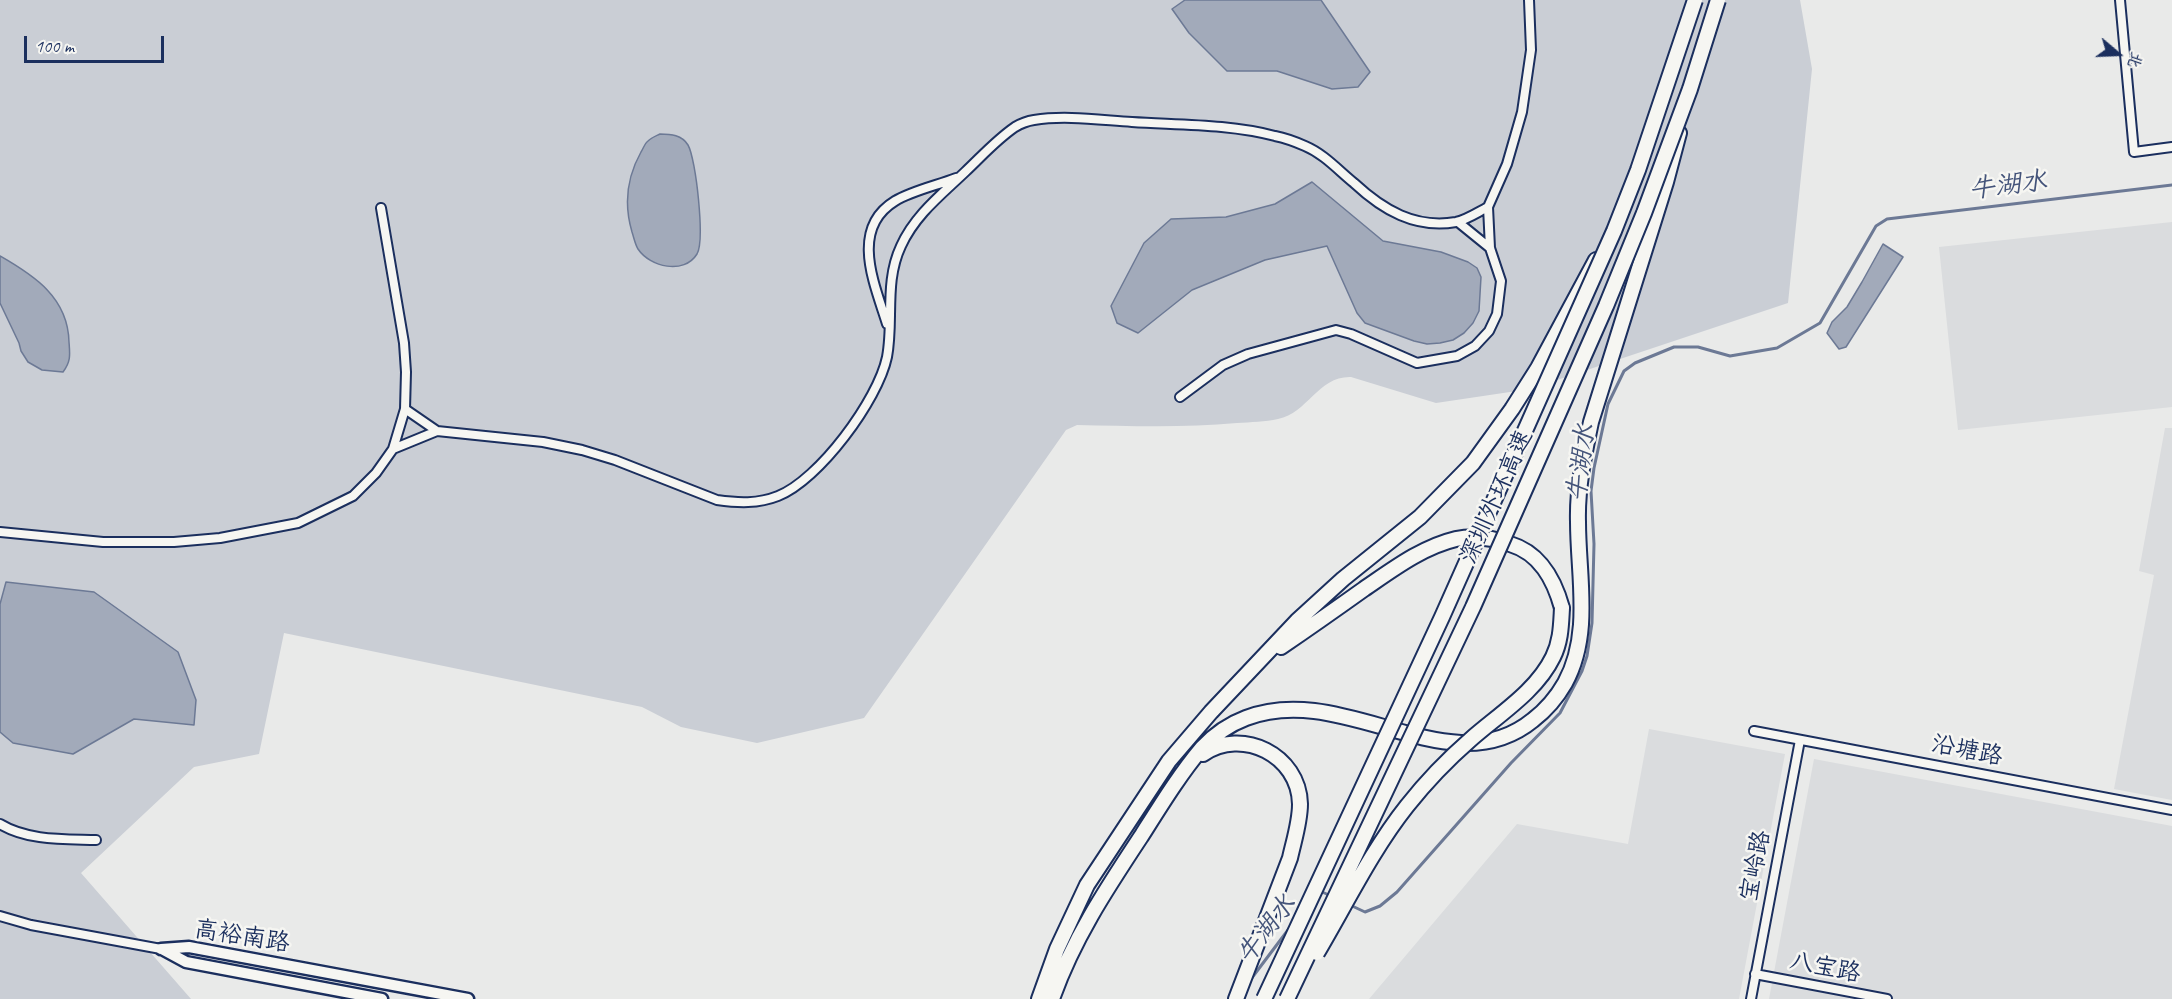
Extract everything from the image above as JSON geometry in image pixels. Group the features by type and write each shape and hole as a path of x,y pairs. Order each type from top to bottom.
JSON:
{"highway":[{"name":"深圳外环高速","path":"1264,999 1442,617 1614,231 1638,170 1695,0"},
{"name":"深圳外环高速","path":"1289,999 1473,607 1606,306 1644,213 1690,89 1718,0"},
{"path":"1052,999 1068,958 1091,914 1168,795 1214,737 1230,726 1246,718 1286,709 1335,713 1445,742 1467,744 1494,740 1513,734 1542,713 1554,699 1564,684 1578,647 1581,599 1578,522 1585,450 1596,403 1666,182 1690,89"},
{"path":"1039,999 1057,949 1094,874 1169,761 1204,720 1319,600 1420,517 1473,463 1538,368 1584,281 1614,231"},
{"path":"1257,664 1391,571 1423,551 1457,539 1472,537 1518,546 1530,554 1550,576 1562,608 1558,644 1544,672 1521,696 1449,758 1406,807 1379,845 1289,999"},
{"path":"1194,760 1220,745 1235,742 1249,743 1263,748 1276,755 1285,764 1297,788 1300,802 1290,858 1236,999"}],"street":[{"path":"1180,398 1222,365 1248,354 1336,330 1351,334 1417,363 1457,356 1475,346 1489,331 1497,314 1501,281 1490,248 1488,207 1507,165 1522,112 1531,50 1529,0"},
{"path":"2120,0 2134,152 2172,147"},
{"path":"405,410 437,430 565,446 615,460 717,500 763,501 785,492 805,480 854,424 868,404 879,382 890,334 890,285 899,248 919,216 1016,126 1031,120 1059,118 1232,129 1275,135 1306,146 1328,160 1389,210 1408,220 1425,223 1458,222 1488,207"},
{"path":"890,334 869,265 868,253 872,228 878,217 896,200 960,177"},
{"path":"0,532 103,542 174,542 220,538 298,523 352,496 376,473 393,449 405,410 405,342 381,208"},
{"path":"1458,222 1490,248"},
{"path":"393,449 437,430"},
{"name":"沿塘路","path":"1754,731 2172,810"},
{"name":"宝岭路","path":"1750,999 1800,740"},
{"path":"0,824 32,836 96,840"},
{"path":"0,916 31,925 162,949"},
{"name":"高裕南路","path":"162,949 189,947 468,999"},
{"name":"高裕南路","path":"162,949 186,962 382,999"},
{"name":"八宝路","path":"1755,974 1887,999"}],"shaded area":[{"path":"0,0 1800,0 1812,69 1788,303 1530,389 1436,403 1351,377 1330,382 1297,410 1273,420 1217,425 1077,425 1066,430 864,718 757,743 681,727 642,707 284,633 259,754 194,767 81,873 191,999 0,999"},
{"path":"2172,222 2172,407 1958,430 1939,247"},
{"path":"2165,428 2172,428 2172,800 2114,789 2154,575 2139,571"},
{"path":"1649,729 1785,754 1739,999 1369,999 1517,824 1628,844"},
{"path":"1814,759 2172,826 2172,999 1769,999"}],"water":[{"path":"1185,0 1321,0 1370,72 1358,87 1332,89 1277,71 1227,71 1189,33 1172,9"},
{"path":"660,134 683,139 688,145 694,166 700,217 699,246 697,254 684,265 667,266 643,255 635,243 628,212 628,191 636,162 647,142"},
{"path":"1312,182 1383,241 1441,252 1468,262 1477,268 1481,277 1479,311 1473,323 1464,333 1453,340 1427,344 1365,323 1357,313 1327,246 1265,260 1192,290 1138,333 1117,323 1111,306 1144,243 1171,219 1226,217 1275,204"},
{"path":"1883,244 1903,257 1846,347 1839,349 1827,333 1832,322 1847,307"},
{"path":"0,256 37,280 56,301 63,313 70,354 63,372 42,370 28,362 21,351 0,303"},
{"path":"6,582 94,592 178,652 196,700 194,725 134,719 73,754 13,743 0,732 0,604"}],"waterway":[{"name":"牛湖水","path":"1350,905 1365,912 1380,906 1397,892 1511,763 1560,713 1582,671 1587,656 1592,623 1594,544 1591,491 1594,468 1608,404 1624,371 1635,363 1674,347 1698,347 1730,356 1777,348 1820,323 1876,226 1887,219 2172,185"},
{"name":"牛湖水","path":"1318,893 1320,891 1331,896"},
{"name":"牛湖水","path":"1248,983 1291,926"}]}
